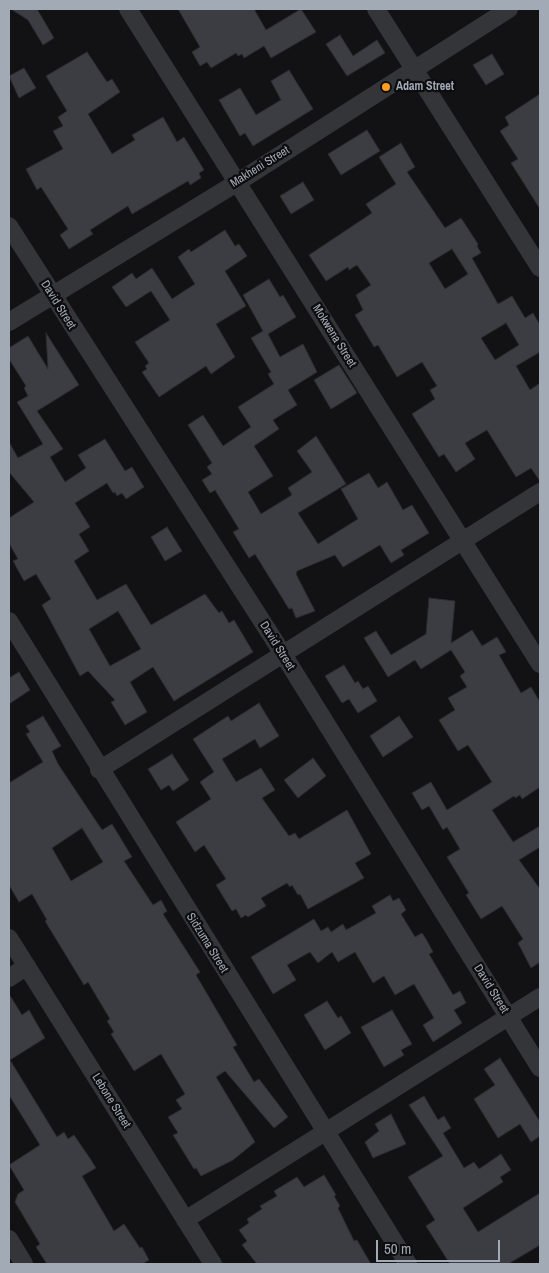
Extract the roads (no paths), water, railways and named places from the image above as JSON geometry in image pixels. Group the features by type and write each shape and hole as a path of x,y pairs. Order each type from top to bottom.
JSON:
{"street":[{"name":"Mokwena Street","path":"128,9 540,664"},
{"path":"376,9 540,268"},
{"name":"Makheni Street","path":"9,322 238,182 509,9"},
{"name":"David Street","path":"9,226 282,654 540,1068"},
{"path":"99,770 540,492"},
{"name":"Sidzuma Street","path":"9,621 99,770 408,1264"},
{"name":"Lebone Street","path":"9,938 213,1264"},
{"path":"9,978 27,966"},
{"path":"185,1220 540,996"},
{"path":"9,1239 24,1264"}],"place":[{"name":"Adam Street","path":"386,87"}]}
